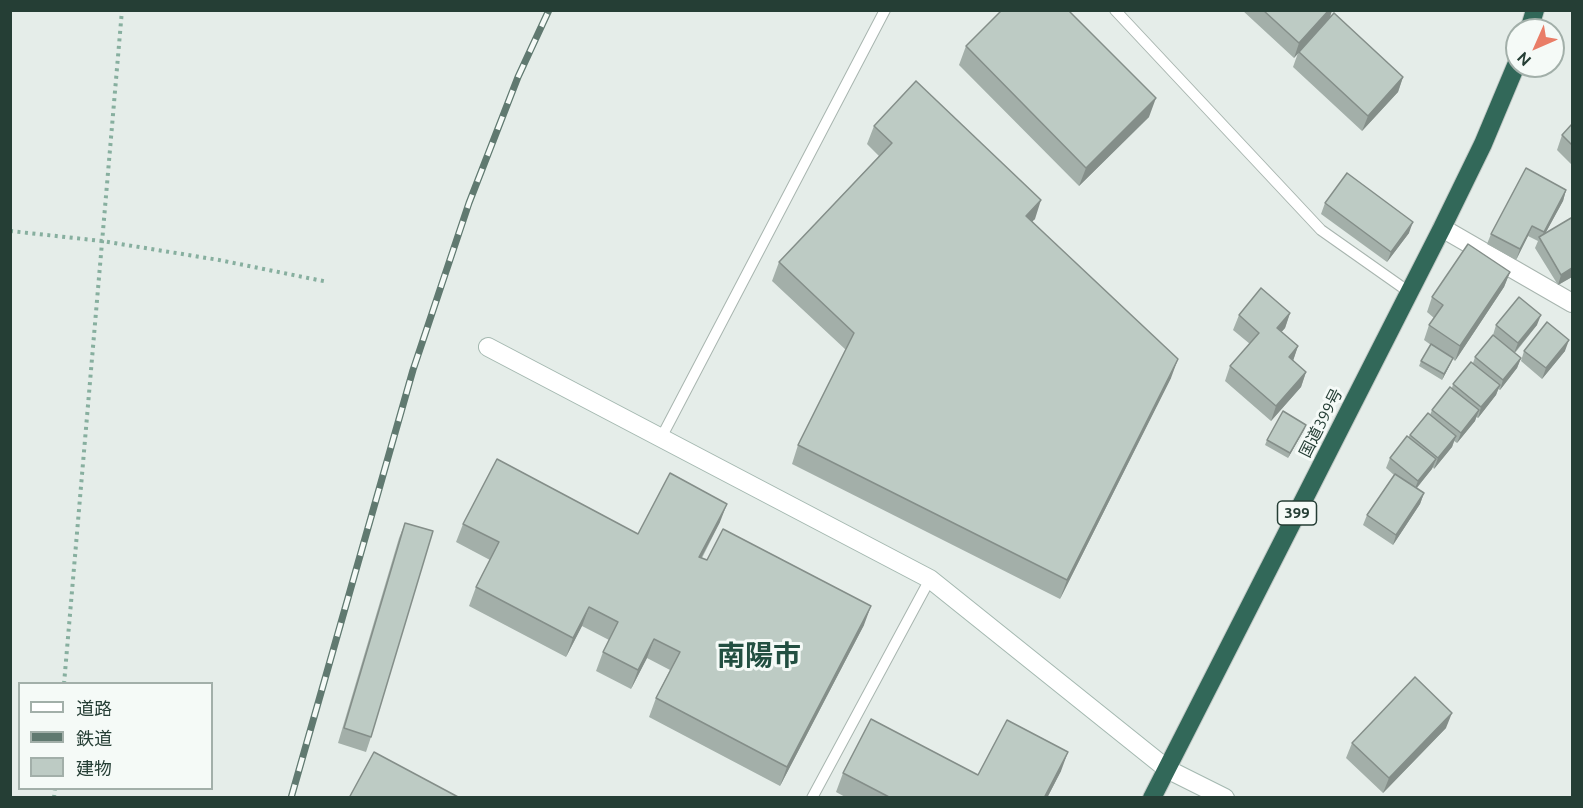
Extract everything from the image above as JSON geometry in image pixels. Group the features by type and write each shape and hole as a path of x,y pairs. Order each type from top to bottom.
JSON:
{"highway":[{"name":"国道399号","path":"1152,798 1442,228 1483,144 1511,78"}],"street":[{"path":"1442,228 1572,303"},
{"path":"488,347 930,579 1167,769 1225,798"}],"lane":[{"path":"661,438 885,10"},
{"path":"1115,10 1321,230 1409,292"},
{"path":"812,798 930,579"}],"path":[{"path":"64,682 122,10"},
{"path":"10,231 102,241 219,260 328,282"}],"building":[{"path":"1002,10 1068,10 1156,98 1086,168 966,46"},
{"path":"1263,10 1329,10 1299,43"},
{"path":"1334,13 1403,77 1368,116 1299,52"},
{"path":"916,81 1041,200 1026,216 1178,359 1067,580 798,445 854,333 779,262 892,143 874,126"},
{"path":"1572,124 1572,145 1562,135"},
{"path":"1526,168 1566,190 1544,232 1532,226 1520,249 1491,234"},
{"path":"1347,173 1413,222 1391,252 1325,203"},
{"path":"1571,218 1572,268 1561,275 1539,237"},
{"path":"1468,244 1510,272 1460,346 1429,325 1443,305 1432,297"},
{"path":"1261,288 1290,313 1277,328 1298,346 1289,357 1306,372 1276,406 1230,366 1259,333 1239,315"},
{"path":"1519,297 1541,315 1518,343 1496,325"},
{"path":"1547,322 1569,340 1546,368 1524,351"},
{"path":"1493,335 1521,358 1503,380 1475,357"},
{"path":"1431,344 1453,358 1444,374 1421,361"},
{"path":"1471,362 1500,385 1481,407 1453,384"},
{"path":"1450,387 1479,410 1461,433 1432,410"},
{"path":"1283,411 1306,425 1290,453 1267,440"},
{"path":"1428,413 1456,436 1438,458 1410,435"},
{"path":"1407,436 1436,459 1418,481 1390,458"},
{"path":"497,459 638,534 670,473 727,504 699,557 707,560 723,529 871,606 787,767 656,698 680,652 654,639 638,670 603,652 618,622 589,607 573,638 476,587 499,542 463,524"},
{"path":"1395,474 1424,493 1396,535 1367,515"},
{"path":"405,523 433,531 371,737 344,728"},
{"path":"1415,677 1452,713 1389,778 1352,743"},
{"path":"871,719 978,775 1007,720 1068,752 1044,798 891,798 843,773"},
{"path":"374,752 460,798 349,798"}],"railway":[{"path":"291,798 413,370 469,203 518,77 549,10"}],"district":[{"name":"南陽市","path":"759,656"}]}
